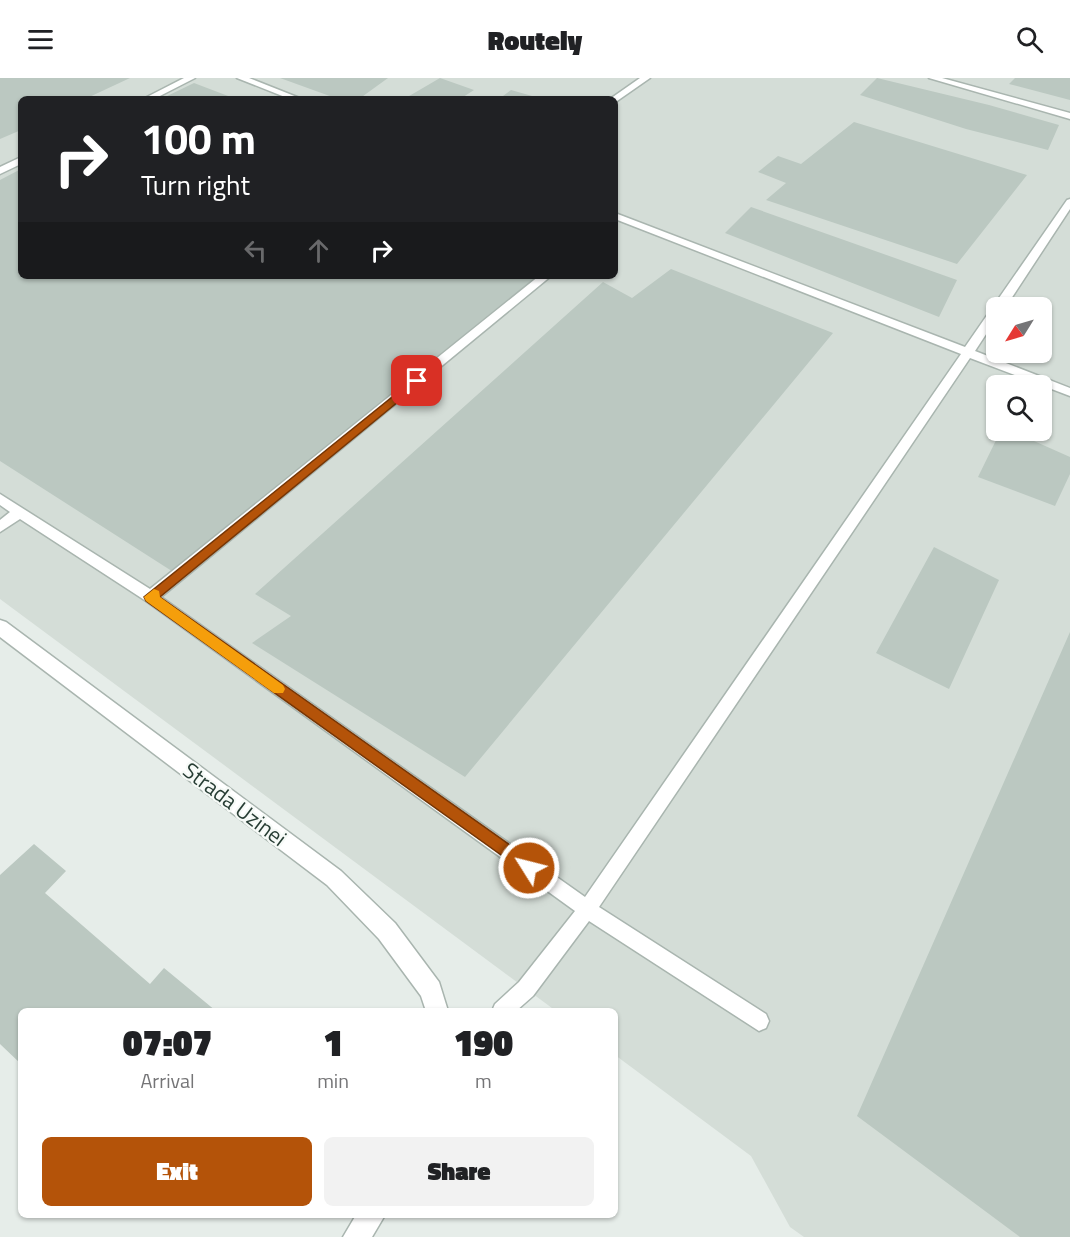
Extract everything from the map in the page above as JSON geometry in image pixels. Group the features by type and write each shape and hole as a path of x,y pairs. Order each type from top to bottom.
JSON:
{"street":[{"name":"Strada Uzinei","path":"0,627 334,878 387,931 431,990 436,1008"},
{"path":"356,1237 370,1218"}],"lane":[{"path":"153,96 190,78"},
{"path":"241,78 290,96"},
{"path":"618,96 646,78"},
{"path":"933,78 1070,116"},
{"path":"962,86 969,78"},
{"path":"0,171 18,162"},
{"path":"1006,297 1070,202"},
{"path":"618,219 1070,392"},
{"path":"151,597 542,279"},
{"path":"505,1008 525,988 587,909 986,326"},
{"path":"0,499 151,597 587,909 759,1021"},
{"path":"0,527 20,512"}],"shaded area":[{"path":"0,78 1070,78 1070,1237 804,1237 790,1227 751,1156 618,1057 618,1008 552,1008 0,599"}],"building":[{"path":"0,78 130,78 91,96 18,96 18,131 0,139"},
{"path":"280,78 388,78 363,96 330,96"},
{"path":"440,78 474,90 465,96 409,96"},
{"path":"877,78 989,105 1059,125 1048,150 966,129 860,95"},
{"path":"1015,78 1070,78 1070,100 1009,84"},
{"path":"194,83 228,96 167,96"},
{"path":"511,90 532,96 503,96"},
{"path":"854,122 1027,175 957,264 766,200 786,183 758,172 778,156 801,164"},
{"path":"18,171 18,279 542,279 178,575 0,461 0,180"},
{"path":"751,207 957,280 939,317 725,233"},
{"path":"671,269 833,333 465,777 252,643 291,616 255,594 603,282 632,298"},
{"path":"996,441 1034,441 1070,457 1070,474 1055,506 978,477"},
{"path":"934,547 999,580 949,689 876,653"},
{"path":"1070,632 1070,1237 1020,1237 857,1116"},
{"path":"34,844 66,871 45,893 150,984 164,968 212,1008 18,1008 18,1061 0,1044 0,875"}],"slow traffic":[{"path":"154,594 151,597 278,689"}],"route":[{"path":"417,381 151,597 529,868"}]}
